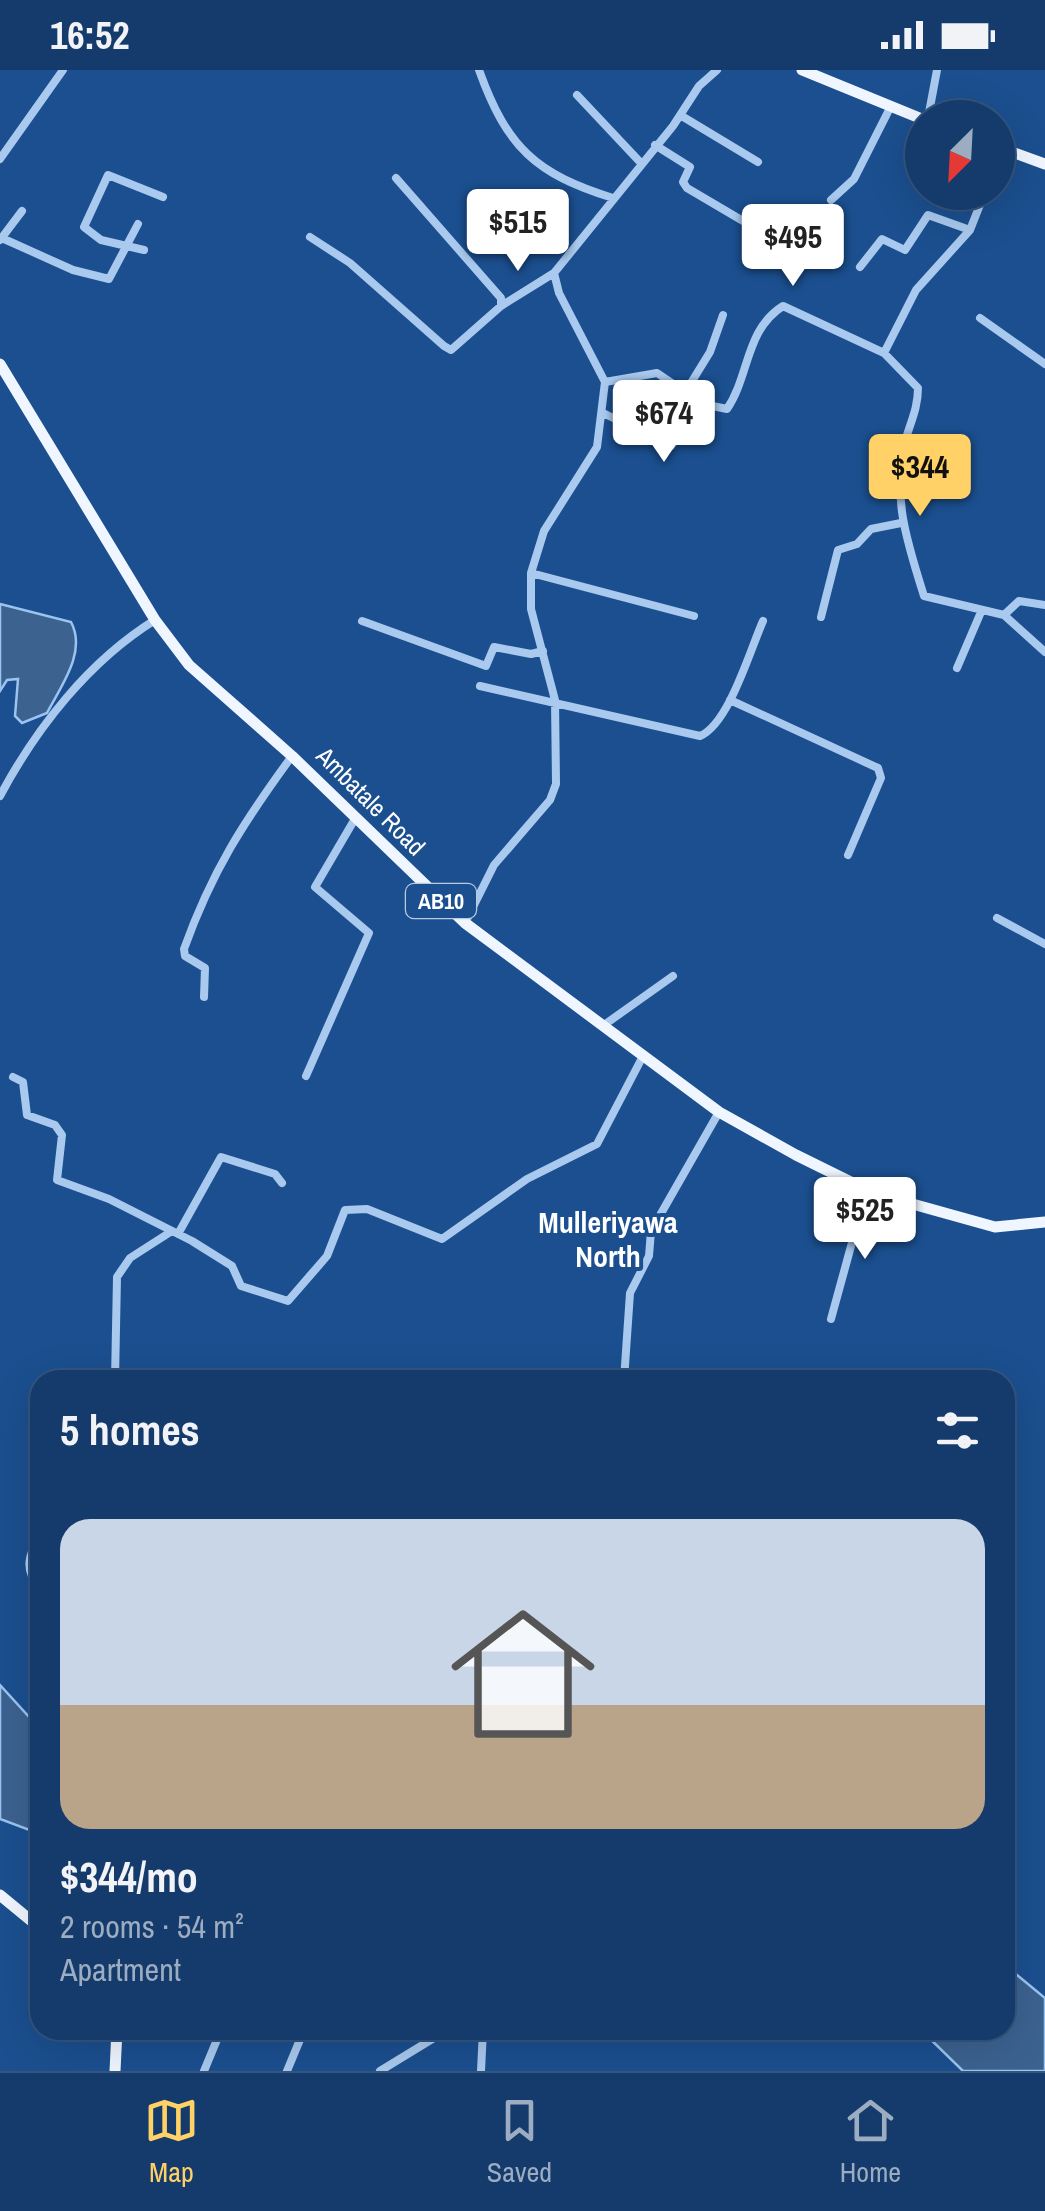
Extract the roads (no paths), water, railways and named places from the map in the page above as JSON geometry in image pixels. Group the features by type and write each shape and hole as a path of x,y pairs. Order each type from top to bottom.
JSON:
{"main road":[{"path":"802,70 834,76 905,111"},
{"path":"1015,156 1045,164"},
{"name":"Ambatale Road","path":"0,364 156,620 207,683 292,756 465,923 719,1112 873,1193 995,1227 1045,1222"},
{"path":"0,1894 30,1920"},
{"path":"115,2071 117,2040"}],"street":[{"path":"0,159 63,70"},
{"path":"479,70 496,108 534,163 552,176 613,198"},
{"path":"310,237 350,263 451,350 501,306 554,273 699,86 717,70"},
{"path":"930,100 937,70"},
{"path":"577,95 640,162"},
{"path":"831,200 854,179 891,106"},
{"path":"680,115 758,162"},
{"path":"656,146 690,167 683,182 687,188 760,231"},
{"path":"144,250 101,240 84,227 108,174 163,197"},
{"path":"396,178 480,270 501,298 501,306"},
{"path":"884,353 916,290 970,230 978,210"},
{"path":"22,211 2,240 73,270 108,280 138,224"},
{"path":"860,268 882,239 905,250 928,214 970,230"},
{"path":"465,923 494,865 554,792 555,700 531,609 531,574 544,531 597,447 605,382 558,293 554,273"},
{"path":"605,382 658,374 703,404 727,410 754,337 769,314 783,306 884,353 918,388 918,406 901,469 901,523 924,596 1004,615 1045,652"},
{"path":"686,391 710,352 724,315"},
{"path":"980,318 1045,364"},
{"path":"0,388 12,379"},
{"path":"603,412 671,446 703,404"},
{"path":"821,617 838,550 857,544 871,529 901,523"},
{"path":"531,574 694,616"},
{"path":"1004,615 1019,601 1045,605"},
{"path":"957,668 980,612"},
{"path":"0,796 27,752 95,663 156,620"},
{"path":"362,621 486,666 494,647 531,654 543,651"},
{"path":"480,686 555,700 691,736 708,732 730,700 763,621"},
{"path":"730,700 878,768 882,778 848,855"},
{"path":"204,997 205,968 185,956 184,950 202,898 232,838 292,756"},
{"path":"306,1076 368,933 315,887 356,817"},
{"path":"997,918 1045,944"},
{"path":"604,1025 674,976"},
{"path":"13,1077 23,1082 28,1115 55,1126 62,1136 57,1180 175,1232 232,1266 241,1286 288,1301 327,1256 344,1210 367,1209 442,1238 527,1179 598,1144 644,1056"},
{"path":"625,1370 630,1293 650,1256 651,1231 719,1112"},
{"path":"114,1370 116,1277 130,1258 175,1232 221,1157 275,1174 282,1182"},
{"path":"831,1319 850,1243 873,1193"},
{"path":"204,2071 217,2040"},
{"path":"287,2071 300,2040"},
{"path":"380,2071 430,2040"},
{"path":"480,2071 482,2040"}],"water":[{"path":"0,604 71,622 75,633 70,669 47,713 22,723 15,716 18,679 7,680 0,691"},
{"path":"0,1685 30,1718 30,1830 0,1819"},
{"path":"1015,1973 1045,1998 1045,2071 963,2071 931,2040 1015,2040"}],"district":[{"name":"Mulleriyawa North","path":"608,1239"}]}
